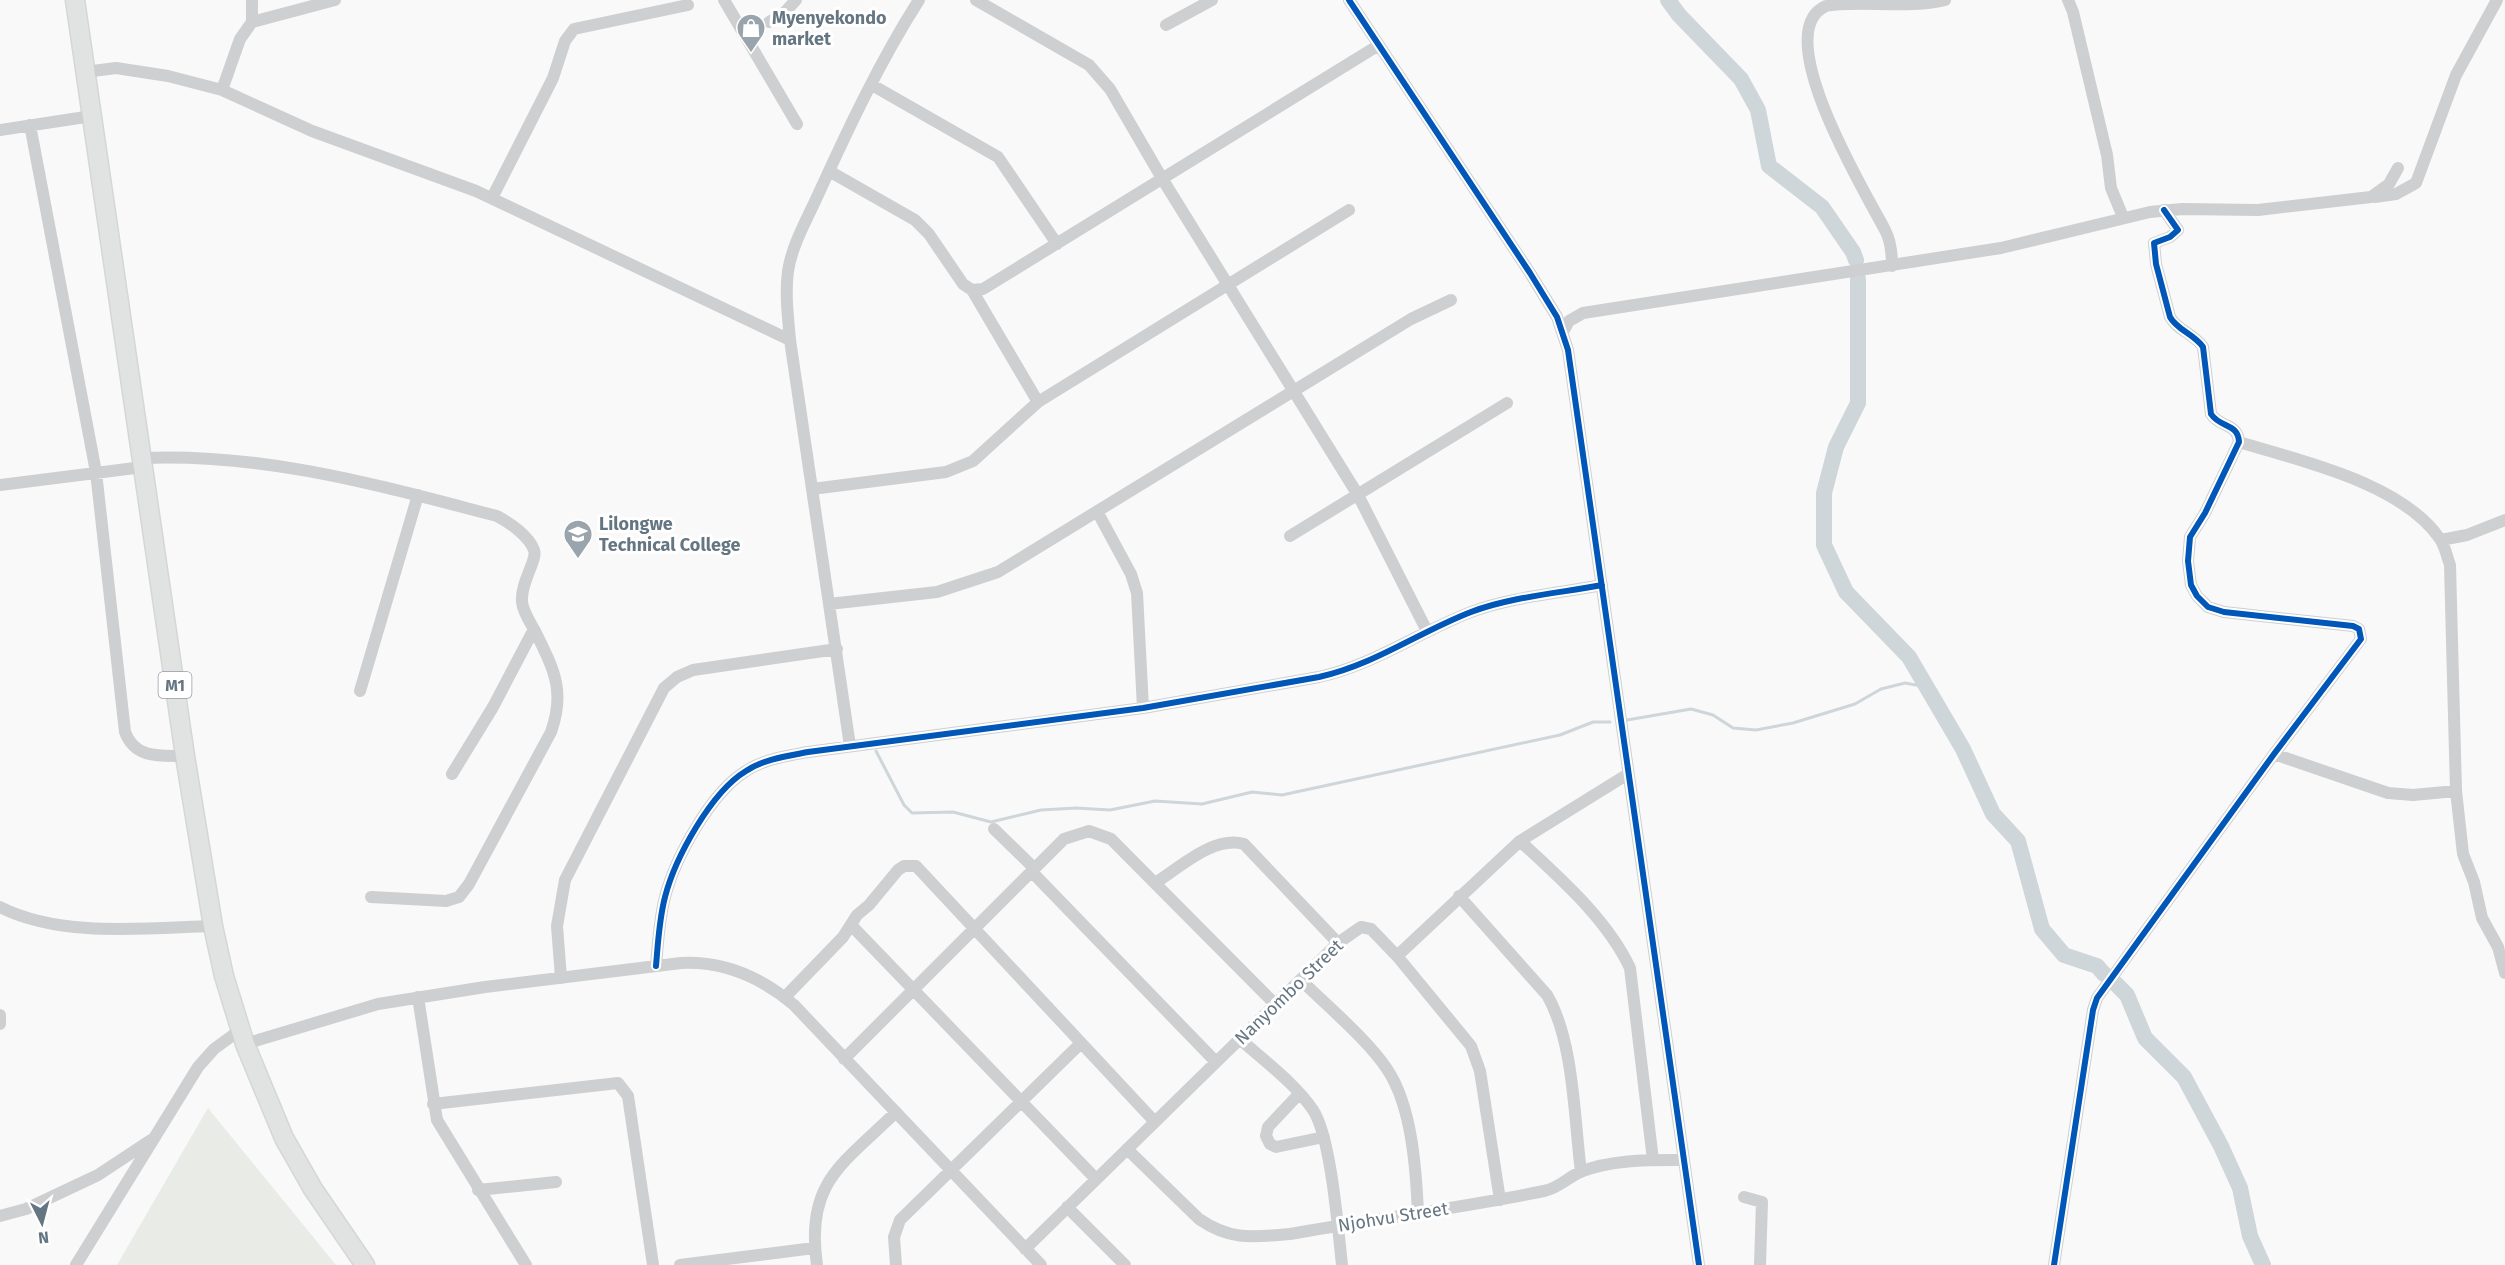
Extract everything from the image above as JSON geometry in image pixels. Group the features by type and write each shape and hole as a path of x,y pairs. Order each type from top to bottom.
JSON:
{"highway":[{"name":"M1","path":"75,0 185,756 213,926 242,1037 284,1138 313,1189 364,1265"}],"street":[{"path":"222,90 240,39 252,22 252,0"},
{"path":"252,22 335,0"},
{"path":"724,0 797,124"},
{"path":"769,22 785,12 796,0"},
{"path":"850,746 790,340 786,297 789,269 796,243 872,85 919,0"},
{"path":"976,0 1089,65 1110,89 1163,180 1358,495 1427,632"},
{"path":"1166,25 1212,0"},
{"path":"1349,0 1530,273 1563,332 1571,369 1700,1265"},
{"path":"1892,266 1886,231 1863,193 1819,98 1810,59 1809,32 1812,20 1818,11 1837,3 1945,0"},
{"path":"2068,0 2073,12 2107,155 2111,188 2123,217"},
{"path":"1563,332 1569,321 1583,313 2001,248 2123,217 2164,210 2258,210 2396,194 2416,183 2456,75 2497,0"},
{"path":"492,198 553,78 565,41 574,30 688,5"},
{"path":"972,290 992,286 1379,45"},
{"path":"85,72 116,68 168,76 222,90 312,131 492,198 790,340"},
{"path":"872,85 998,156 1058,244"},
{"path":"0,130 92,116"},
{"path":"30,125 96,472 125,732 129,744 139,751 153,756 185,756"},
{"path":"2371,197 2389,184 2398,168"},
{"path":"829,171 915,220 929,234 957,277 972,290 1038,402"},
{"path":"812,489 955,470 973,461 1038,402 1349,210"},
{"path":"2054,1265 2093,1010 2097,998 2274,754 2360,642 2362,636 2353,626 2224,612 2208,607 2197,596 2191,585 2188,561 2190,537 2205,513 2239,442 2235,429 2215,420 2211,414 2203,347 2197,338 2174,324 2169,317 2156,264 2154,243 2170,237 2178,230 2164,210"},
{"path":"829,603 937,592 977,581 998,572 1098,513 1293,390 1411,319 1451,300"},
{"path":"1290,536 1507,403"},
{"path":"2239,442 2325,468 2400,501 2441,540 2450,565 2456,791 2463,854 2474,882 2482,918 2498,947 2505,972"},
{"path":"0,485 96,472 142,462 187,456 279,464 418,495 497,516 515,527 534,548 535,559 525,577 522,597 524,610 557,683 555,719 469,884 459,897 446,901 371,897"},
{"path":"360,691 418,495"},
{"path":"1098,513 1131,574 1137,593 1143,708"},
{"path":"2441,540 2467,535 2505,520"},
{"path":"656,966 660,924 670,881 701,822 722,793 746,771 765,762 850,746 1143,708 1342,672 1483,608 1602,585"},
{"path":"452,774 493,707 534,629"},
{"path":"561,978 557,926 570,865 664,688 677,677 693,670 837,649"},
{"path":"2274,754 2388,793 2413,795 2456,791"},
{"path":"1500,1200 1476,1058 1463,1034 1397,956 1520,841 1628,774"},
{"path":"994,829 1216,1062"},
{"path":"844,1059 1064,839 1089,831 1111,839 1275,1005"},
{"path":"1520,841 1601,924 1622,951 1630,968 1653,1160"},
{"path":"1155,883 1212,848 1228,842 1244,844 1338,943"},
{"path":"785,997 898,870 909,865 916,866 972,929 1155,1122"},
{"path":"1459,896 1547,995 1556,1010 1564,1038 1581,1172"},
{"path":"0,907 31,920 74,927 213,926"},
{"path":"851,925 1020,1103 1096,1179"},
{"name":"Nanyombo Street","path":"1025,1249 1354,929 1366,927 1397,956"},
{"path":"76,1265 198,1068 214,1050 242,1037 418,997 698,962 734,969 750,975 785,997 952,1169 1041,1265"},
{"path":"1300,980 1379,1058 1396,1086 1405,1116 1416,1176 1418,1212"},
{"path":"418,997 437,1120 526,1265"},
{"path":"0,1015 0,1024"},
{"path":"1240,1038 1299,1094 1315,1113 1324,1137 1342,1265"},
{"path":"897,1265 894,1237 900,1220 1080,1044"},
{"path":"433,1104 618,1083 628,1096 653,1265"},
{"path":"1299,1094 1268,1127 1266,1136 1270,1144 1276,1147 1324,1137"},
{"path":"817,1265 813,1221 824,1189 837,1171 896,1112"},
{"path":"0,1216 26,1209 98,1175 154,1138"},
{"name":"Njohvu Street","path":"1127,1149 1199,1219 1225,1234 1255,1237 1337,1226 1550,1190 1581,1172 1601,1166 1653,1160 1684,1160"},
{"path":"478,1190 556,1182"},
{"path":"1744,1197 1762,1202 1760,1265"},
{"path":"1067,1208 1125,1265"},
{"path":"680,1265 733,1262 814,1248"}],"shaded area":[{"path":"208,1108 336,1265 117,1265"}],"waterway":[{"path":"1668,0 1679,15 1741,79 1758,110 1769,166 1822,207 1856,260"},
{"path":"1858,279 1858,403 1836,447 1824,493 1824,545 1846,592 1909,657 1963,749 1993,814 2018,841 2042,929 2064,955 2097,966 2104,974"},
{"path":"1627,720 1691,709 1713,715 1733,728 1756,730 1793,723 1855,704 1881,689 1905,683 1927,687"},
{"path":"876,751 904,805 912,813 953,812 991,822 1041,810 1076,808 1110,810 1155,801 1202,804 1252,792 1282,795 1560,735 1593,722 1610,722"},
{"path":"2115,983 2127,995 2145,1038 2184,1077 2221,1146 2240,1188 2250,1236 2263,1265"}],"cycle path":[{"path":"1349,0 1530,273 1557,317 1568,350 1699,1265"},
{"path":"2054,1265 2093,1010 2097,998 2274,754 2361,639 2359,629 2353,626 2224,612 2208,607 2197,596 2191,585 2188,561 2190,537 2205,513 2239,442 2232,428 2219,422 2211,414 2203,347 2170,317 2156,264 2154,243 2170,237 2178,230 2164,210"},
{"path":"656,966 665,897 686,846 696,827 720,794 746,771 760,764 776,758 808,752 1143,708 1319,677 1359,665 1452,620 1486,607 1602,585"}],"place":[{"name":"Myenyekondo market","path":"751,54"},
{"name":"Lilongwe Technical College","path":"578,560"}]}
